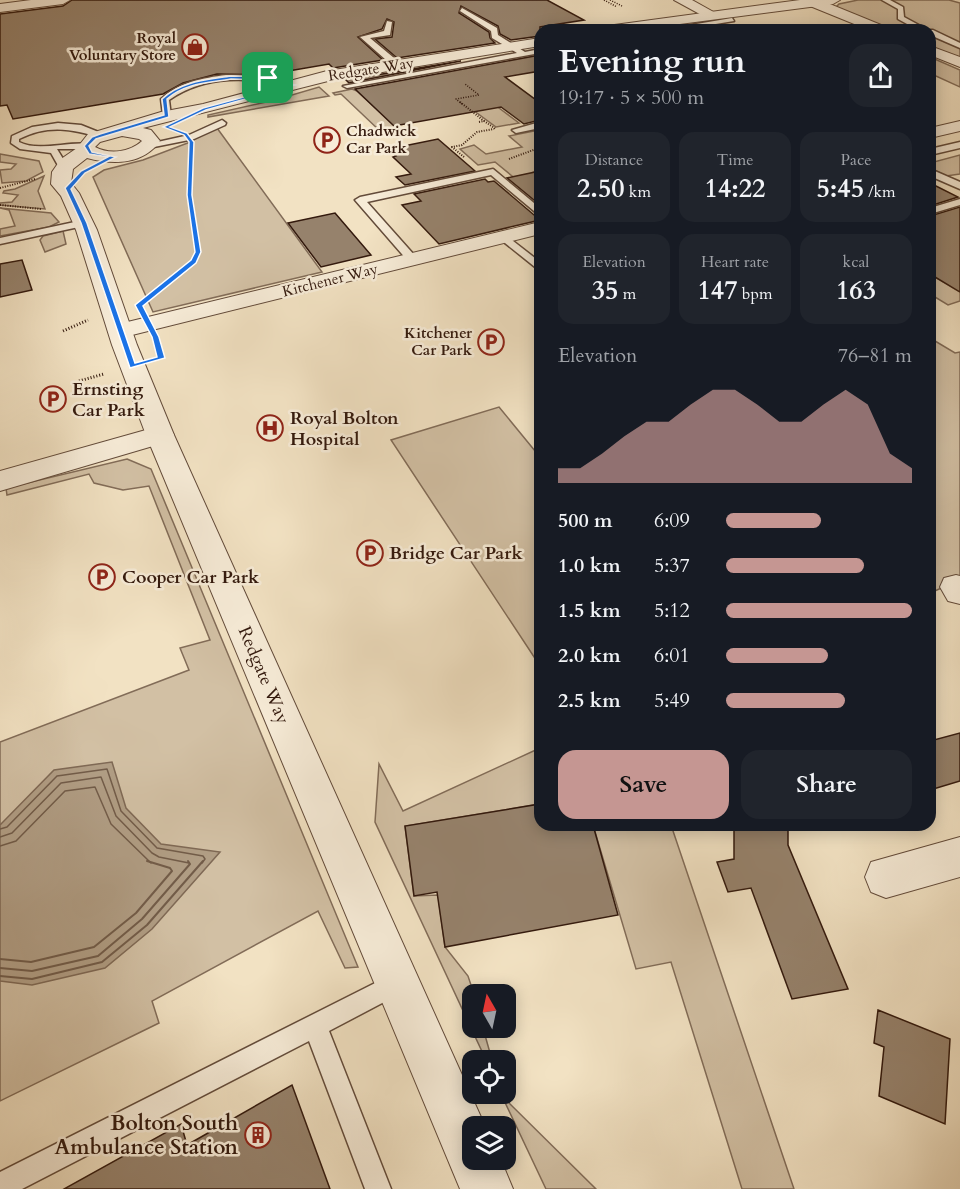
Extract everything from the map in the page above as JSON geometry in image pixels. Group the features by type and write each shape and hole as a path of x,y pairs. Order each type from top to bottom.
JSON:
{"street":[{"path":"0,8 17,3 63,0"},
{"path":"681,0 712,15"},
{"path":"649,24 834,0"},
{"path":"811,2 866,24"},
{"name":"Redgate Way","path":"53,186 94,138 167,116 204,109 327,76 518,50 534,44"},
{"path":"936,52 960,62"},
{"name":"Redgate Way","path":"53,186 114,157 135,153 149,141 204,109"},
{"path":"936,130 960,126"},
{"path":"107,134 139,132 149,141"},
{"path":"87,148 97,155 114,157"},
{"name":"Redgate Way","path":"53,186 84,223 134,327 133,367 160,435 462,1133"},
{"name":"Kitchener Way","path":"134,327 534,230"},
{"path":"0,481 160,435"},
{"path":"886,877 960,857"},
{"name":"Redgate Way","path":"478,1170 487,1189"}],"lane":[{"path":"885,0 901,8 900,18 912,24"},
{"path":"462,10 494,30 495,36 518,50"},
{"path":"705,24 732,20"},
{"path":"389,22 387,33 364,37 397,65"},
{"path":"936,35 960,46"},
{"path":"347,86 446,69 518,50 534,51"},
{"path":"446,69 460,81"},
{"path":"167,116 165,99 175,90 192,83 259,77 293,85"},
{"path":"149,141 188,137 222,123"},
{"path":"87,148 23,147 15,143 15,138 25,131 68,126 89,128 107,134"},
{"path":"516,130 534,127"},
{"path":"936,151 960,145"},
{"path":"41,147 54,151 53,186"},
{"path":"412,259 360,200 494,172 534,208"},
{"path":"936,175 960,186"},
{"path":"936,209 960,202"},
{"path":"0,241 84,223"},
{"path":"504,237 534,263"},
{"path":"0,1186 397,983"},
{"path":"315,1026 378,1189"}],"path":[{"path":"460,81 479,95 456,99 484,121"},
{"path":"482,174 452,147 462,145 477,132 494,129"},
{"path":"134,327 139,305 193,261 198,252 189,195 191,142 188,137"},
{"path":"494,172 497,164 534,150"},
{"path":"0,188 27,183 53,186"},
{"path":"0,206 53,186"},
{"path":"79,381 133,367"}],"shaded area":[{"path":"858,0 949,0 960,3 960,59 936,49 936,24 876,24 836,7 839,4"},
{"path":"936,60 960,70 960,87 936,76"},
{"path":"319,87 329,96 208,117 208,115 275,100"},
{"path":"352,89 397,128 380,131 341,94 333,93"},
{"path":"495,105 519,123 496,127 473,110"},
{"path":"217,128 322,272 153,312 93,177 104,170 143,160 193,141"},
{"path":"534,131 534,194 495,162 478,165 460,149 474,145 486,154 522,147 509,136"},
{"path":"0,154 39,161 43,172 26,181 2,183 0,170 11,169 16,164 0,162"},
{"path":"960,155 960,174 946,176 936,171 936,161"},
{"path":"44,176 38,191 45,209 0,205 0,203 12,202 18,195 3,193 4,191 15,189"},
{"path":"0,208 51,213 59,222 49,227 0,236 0,229 15,226 9,210"},
{"path":"63,231 66,244 45,252 40,240 43,236"},
{"path":"936,278 960,292 960,301 948,305 936,298"},
{"path":"936,342 955,353 960,352 960,580 936,590"},
{"path":"499,407 534,450 534,657 391,440"},
{"path":"127,459 151,469 358,967 345,968 318,911 152,1001 159,1023 0,1101 0,742 189,670 180,648 210,640 149,486 123,490 94,483 89,474 7,495 6,488"},
{"path":"534,751 534,805 405,826 414,896 438,895 445,947 468,976 471,984 462,984 462,1009 375,822 379,764 403,811"},
{"path":"595,831 673,831 794,1189 742,1189 671,962 636,969"},
{"path":"476,1038 486,1038 489,1050 481,1050"},
{"path":"506,1104 510,1104 596,1189 546,1189 516,1126 516,1116 511,1116"}],"water":[{"path":"112,762 126,808 161,844 220,852 152,929 105,968 32,985 0,981 0,825 54,770"}],"building":[{"path":"72,0 547,0 584,20 559,24 534,24 534,37 511,40 500,34 498,26 461,6 459,13 489,32 490,38 495,43 397,58 375,39 392,37 394,22 387,19 382,29 358,37 383,60 333,68 329,64 265,75 217,74 183,83 163,94 13,119 7,105 0,106 0,14 63,6"},
{"path":"534,56 534,72 505,77 534,99 534,122 524,124 501,107 394,126 355,89"},
{"path":"461,61 349,83 346,80"},
{"path":"438,139 475,171 405,185 396,177 411,174 393,157 396,156 389,149"},
{"path":"534,172 534,200 507,178"},
{"path":"485,179 488,182 494,181 534,215 534,221 439,244 402,205 421,201 414,194"},
{"path":"936,186 958,197 936,204"},
{"path":"960,207 960,292 936,278 936,214"},
{"path":"335,213 371,255 321,267 288,223"},
{"path":"22,260 32,290 0,297 0,264"},
{"path":"960,733 960,781 936,788 936,739"},
{"path":"534,805 534,831 595,831 618,915 445,947 437,892 414,896 405,826"},
{"path":"734,831 788,831 788,845 848,989 792,999 751,888 728,892 717,862 734,859"},
{"path":"878,1010 950,1039 945,1124 879,1096 884,1047 874,1043"},
{"name":"Bolton South Ambulance Station","path":"292,1085 330,1189 64,1189 181,1124 187,1145"}],"place":[{"name":"Royal Voluntary Store","path":"195,47"},
{"name":"Chadwick Car Park","path":"327,140"},
{"name":"Kitchener Car Park","path":"491,342"},
{"name":"Ernsting Car Park","path":"53,399"},
{"name":"Royal Bolton Hospital","path":"270,428"},
{"name":"Bridge Car Park","path":"370,553"},
{"name":"Cooper Car Park","path":"102,577"},
{"name":"Bolton South Ambulance Station","path":"258,1135"}],"route":[{"path":"231,78 268,78 293,85 204,109 166,127 185,134 191,142 189,195 198,252 193,261 139,305 155,337 161,358 133,367 84,223 68,188 83,172 114,157 91,153 86,146 94,138 102,135 167,116 165,99 175,90 192,83 231,78"}]}
